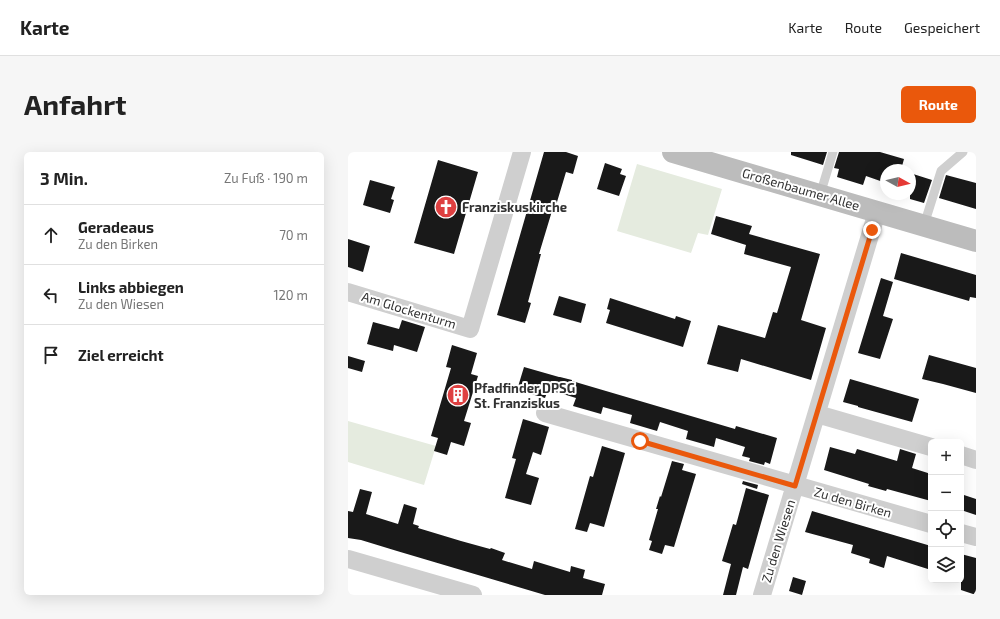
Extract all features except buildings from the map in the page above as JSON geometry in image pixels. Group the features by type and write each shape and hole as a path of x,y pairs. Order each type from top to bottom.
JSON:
{"main road":[{"name":"Großenbaumer Allee","path":"679,153 976,241"}],"street":[{"name":"Am Glockenturm","path":"348,292 470,329 522,152"},
{"name":"Zu den Wiesen","path":"762,595 877,212"},
{"name":"Zu den Birken","path":"545,413 928,523"},
{"path":"817,414 928,446"},
{"path":"964,456 976,460"},
{"path":"964,534 976,537"},
{"path":"348,559 474,595"}],"lane":[{"path":"820,195 833,152"},
{"path":"924,225 941,171 964,152"}],"shaded area":[{"path":"637,164 722,189 708,235 698,233 691,253 617,231"},
{"path":"348,421 436,446 424,485 348,462"}],"place":[{"name":"Franziskuskirche","path":"446,207"},
{"name":"Pfadfinder DPSG St. Franziskus","path":"458,395"}],"route":[{"path":"640,441 795,486 872,230"}]}
